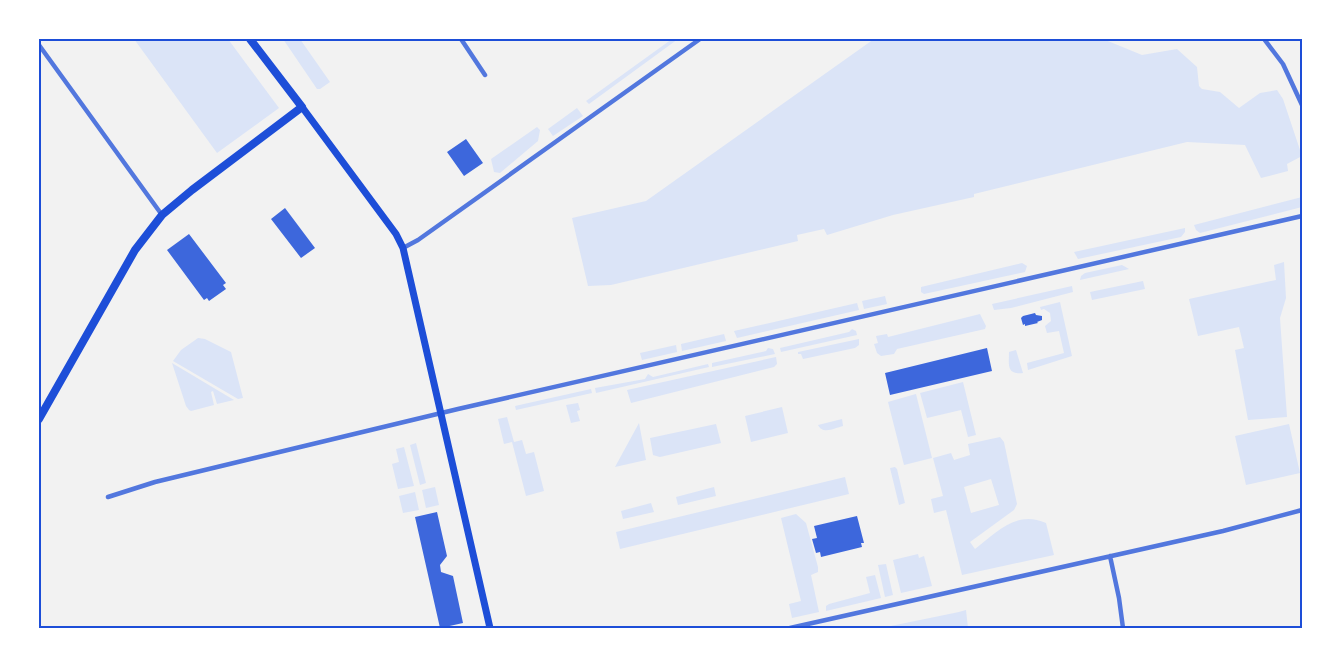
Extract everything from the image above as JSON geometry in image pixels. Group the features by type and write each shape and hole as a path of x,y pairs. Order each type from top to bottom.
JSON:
{"main road":[{"path":"250,39 393,229 403,248 490,628"},
{"path":"39,419 135,250 162,215 302,106"}],"street":[{"path":"461,39 485,75"},
{"path":"403,248 418,240 700,39"},
{"path":"1264,39 1283,64 1302,105"},
{"path":"39,45 162,215"},
{"path":"108,497 155,482 440,414 1302,216"},
{"path":"790,628 1236,528 1302,510"},
{"path":"1110,556 1123,628"}],"shaded area":[{"path":"134,39 228,39 279,108 217,153"},
{"path":"283,39 300,39 330,82 317,89"},
{"path":"672,39 678,39 589,104 586,101"},
{"path":"874,39 1103,39 1142,55 1177,49 1197,67 1199,86 1202,89 1220,92 1239,108 1260,93 1277,90 1283,99 1302,156 1287,164 1288,171 1261,178 1245,145 1187,142 974,194 974,197 893,215 827,235 824,229 797,235 798,241 611,285 588,286 572,218 646,201"},
{"path":"577,108 583,116 553,136 548,129"},
{"path":"537,127 540,130 538,141 500,173 494,172 491,159"},
{"path":"1302,197 1302,207 1200,233 1194,225"},
{"path":"1185,228 1185,232 1181,237 1078,259 1074,252"},
{"path":"1284,262 1286,298 1280,318 1287,417 1248,420 1235,350 1244,348 1239,327 1198,336 1189,299 1276,280 1274,265"},
{"path":"1022,263 1027,266 1025,272 924,294 921,292 921,287"},
{"path":"1122,265 1129,269 1080,280 1081,276 1085,273"},
{"path":"1143,281 1145,289 1092,300 1090,292"},
{"path":"1072,286 1073,292 1011,308 994,310 992,304"},
{"path":"885,296 887,304 864,309 862,301"},
{"path":"1060,302 1072,356 1028,370 1027,363 1064,353 1059,331 1047,333 1045,326 1051,321 1050,313 1044,309 1041,310 1040,307"},
{"path":"857,303 859,310 737,338 734,331"},
{"path":"980,314 986,326 985,329 897,349 894,354 881,356 877,353 874,344 878,343 876,336 887,334 888,337"},
{"path":"852,329 856,331 857,335 781,352 780,348 849,332"},
{"path":"724,334 726,341 682,351 681,344"},
{"path":"198,338 205,339 231,352 243,398 238,399 173,361 181,350"},
{"path":"859,339 859,345 855,348 803,359 801,354 798,354 798,352"},
{"path":"676,345 677,352 642,360 640,353"},
{"path":"768,348 773,349 775,354 712,367 712,363 766,351"},
{"path":"1016,350 1023,373 1014,372 1010,368 1009,352"},
{"path":"776,357 777,364 774,367 631,403 627,390"},
{"path":"172,363 234,400 217,404 213,391 211,392 214,405 189,410"},
{"path":"708,364 709,367 596,393 595,388 645,379 648,374 653,377"},
{"path":"963,382 976,435 968,437 961,410 927,418 920,393"},
{"path":"591,389 592,393 516,410 515,406"},
{"path":"916,394 932,458 904,465 888,402"},
{"path":"578,403 580,410 577,411 580,421 571,423 566,405"},
{"path":"782,407 788,433 751,442 745,416"},
{"path":"507,417 514,442 522,440 526,454 534,452 544,491 526,496 512,442 504,444 498,419"},
{"path":"842,419 843,426 833,429 823,430 818,425"},
{"path":"639,423 646,460 615,467"},
{"path":"716,424 721,443 660,457 653,455 650,438"},
{"path":"1289,424 1300,473 1246,485 1235,436"},
{"path":"1000,437 1004,442 1017,504 1014,510 970,542 975,549 999,530 1016,521 1025,519 1046,523 1054,555 962,575 946,510 934,513 931,499 943,496 933,458 951,453 954,460 970,455 968,444","holes":["991,479 999,505 971,513 964,487"]},
{"path":"416,443 426,483 420,485 410,445"},
{"path":"404,447 414,486 398,489 392,464 399,462 396,449"},
{"path":"895,467 905,503 899,505 890,468"},
{"path":"845,477 849,494 620,549 616,532"},
{"path":"435,487 439,505 426,508 422,490"},
{"path":"714,487 716,496 678,505 676,497"},
{"path":"415,492 419,510 403,513 399,496"},
{"path":"651,503 654,512 623,519 621,511"},
{"path":"796,514 806,523 818,567 818,572 811,575 819,612 792,618 789,604 801,601 781,518"},
{"path":"918,554 919,558 924,556 932,586 901,593 893,560"},
{"path":"886,564 893,595 885,597 878,565"},
{"path":"875,575 881,598 826,611 826,606 829,604 870,593 866,577"},
{"path":"966,610 968,628 881,628 959,612"}],"building":[{"path":"466,139 483,163 464,176 447,152"},
{"path":"285,208 315,248 301,258 271,219"},
{"path":"189,234 226,283 223,285 226,289 209,301 207,298 204,300 167,250"},
{"path":"1035,313 1042,316 1042,320 1038,323 1023,325 1021,318 1023,316"},
{"path":"987,348 992,371 890,395 885,373"},
{"path":"437,512 447,556 440,565 441,572 453,576 463,623 445,628 440,628 415,517"},
{"path":"857,516 864,543 861,543 862,547 821,557 820,552 816,553 812,539 817,538 814,526"}]}
